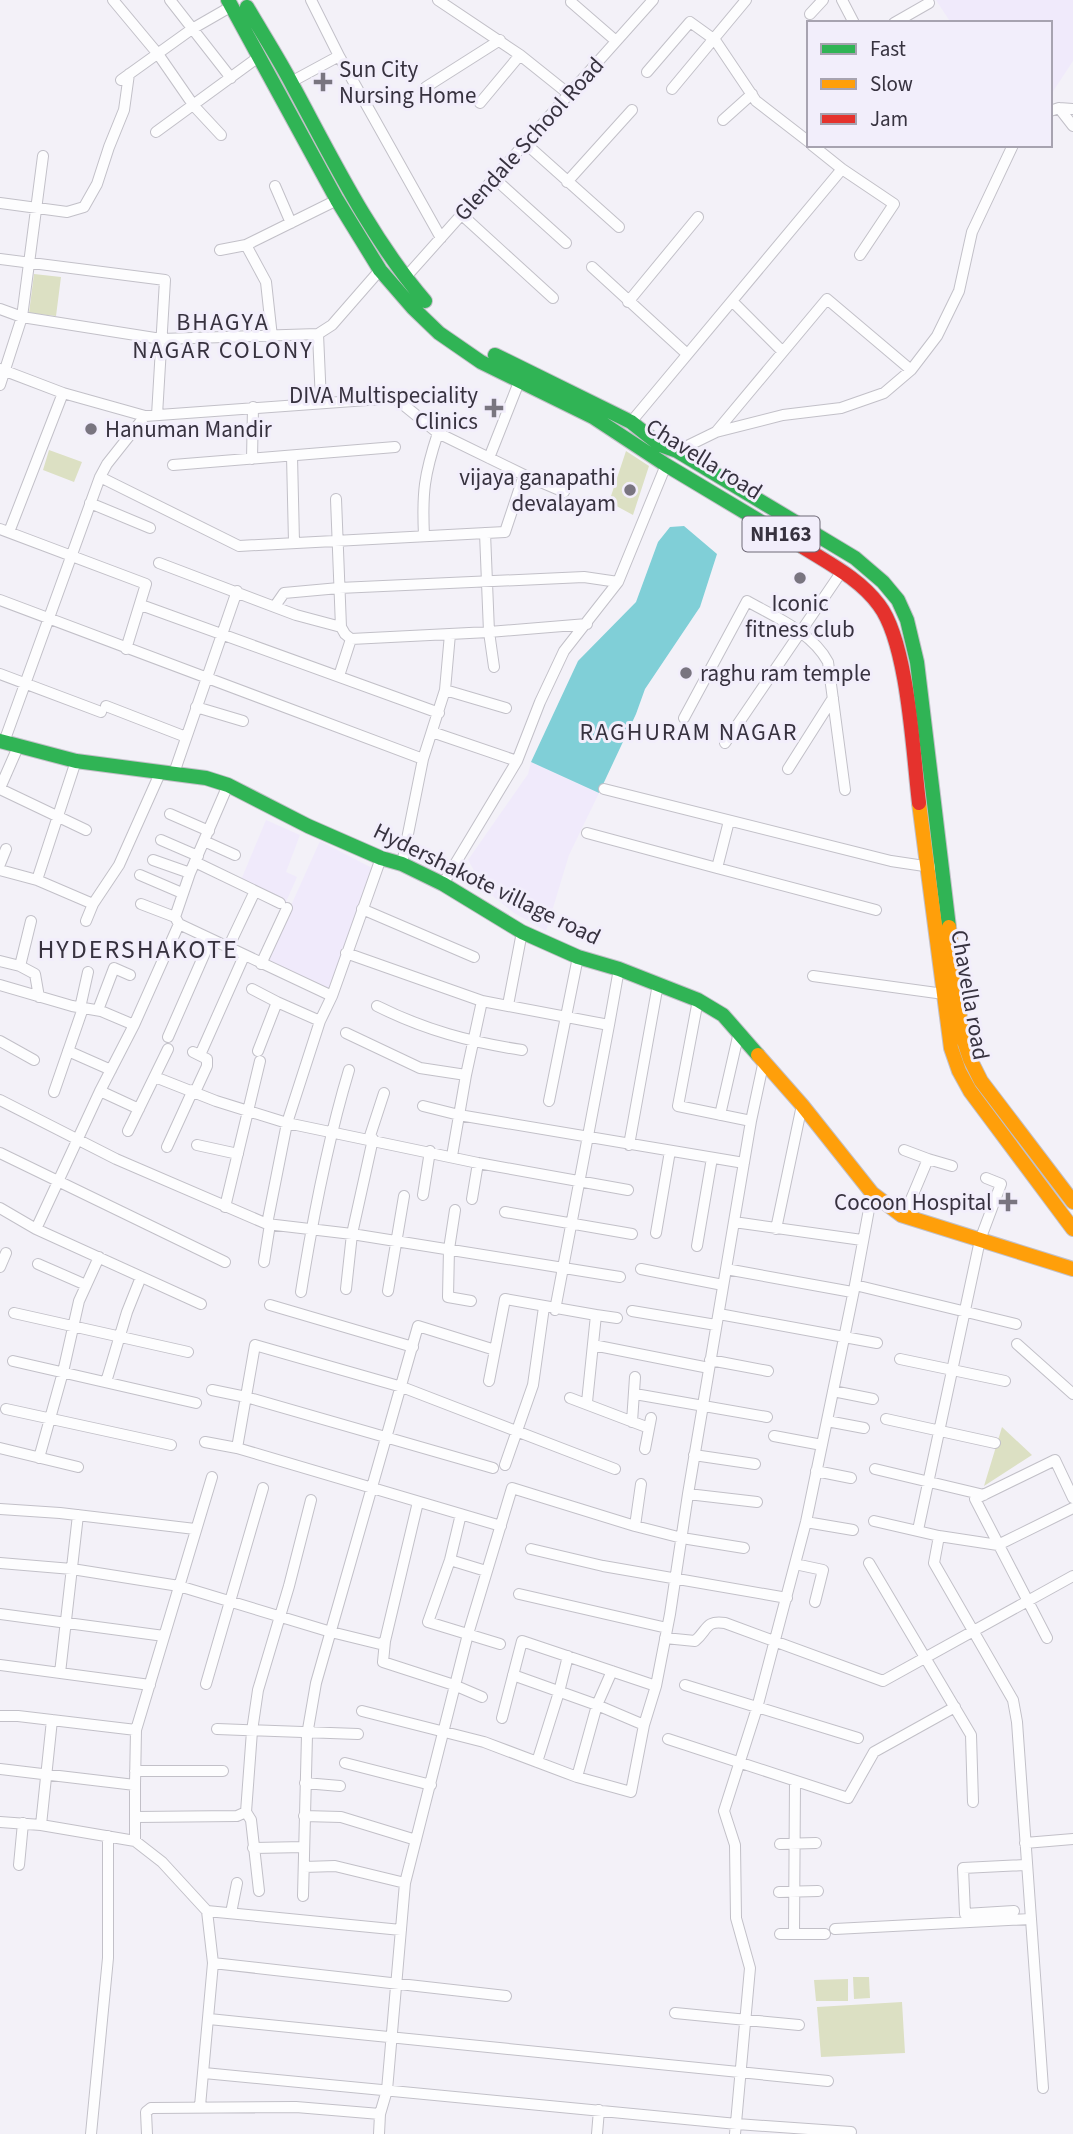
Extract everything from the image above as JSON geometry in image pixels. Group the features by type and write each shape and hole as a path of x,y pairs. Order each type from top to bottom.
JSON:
{"main road":[{"name":"Chavella road","path":"234,2 337,200 380,270 439,333 481,362 593,417 666,465 842,571 869,590 879,603 888,617 896,640 951,1048 970,1091 1073,1229"},
{"name":"Chavella road","path":"234,2 291,82 351,195 405,278 440,320 489,352 631,422 660,445 677,451 855,558 883,582 898,600 907,620 917,662 962,1035 981,1081 1073,1202"},
{"name":"Hydershakote village road","path":"7,743 76,761 206,778 228,785 308,826 402,864 443,884 522,932 578,957 620,969 698,1000 723,1015 739,1032 872,1193 889,1208 904,1216 1073,1269"}],"street":[{"path":"113,0 158,54 194,106 220,135"},
{"path":"170,0 231,78"},
{"path":"311,0 440,238"},
{"path":"439,0 500,40 570,95"},
{"name":"Glendale School Road","path":"405,278 653,0"},
{"path":"672,89 746,0"},
{"path":"810,14 823,0"},
{"path":"842,0 853,21"},
{"path":"0,203 67,212 84,207 97,184 124,110 125,77 234,2"},
{"path":"571,2 616,41"},
{"path":"898,21 929,3"},
{"path":"647,72 690,22 715,40 756,101 807,141"},
{"path":"426,87 500,40"},
{"path":"480,103 520,55"},
{"path":"156,132 260,56"},
{"path":"291,82 339,56"},
{"path":"723,120 752,94"},
{"path":"1055,110 1073,108"},
{"path":"567,182 632,110"},
{"path":"1055,110 1073,126"},
{"path":"525,143 619,227"},
{"path":"815,147 894,204 860,255"},
{"path":"677,451 716,432 783,415 841,408 884,393 911,370 937,336 959,291 972,232 1012,147"},
{"path":"0,385 22,317 43,156"},
{"path":"631,422 842,169"},
{"path":"494,178 566,243"},
{"path":"275,186 291,223"},
{"path":"220,250 246,245 337,200"},
{"path":"462,215 553,299"},
{"path":"628,302 698,217"},
{"path":"246,245 266,282 272,337"},
{"path":"0,259 165,280 162,339 151,416 107,464 100,477 25,683 7,743 0,789 86,830"},
{"path":"592,267 688,354"},
{"path":"0,309 22,317 162,339 318,334 332,325 380,270"},
{"path":"716,432 827,299 911,370"},
{"path":"732,301 782,351"},
{"path":"318,334 321,402"},
{"path":"3,370 63,393 151,416 396,398 438,433 564,492"},
{"path":"489,458 519,382"},
{"path":"63,393 5,531 146,584 126,649"},
{"path":"252,459 253,407"},
{"path":"424,536 422,494 426,467 438,433"},
{"path":"173,465 395,447"},
{"path":"292,456 294,542"},
{"path":"443,884 517,761 564,651 618,582 666,465"},
{"path":"100,477 239,546 505,532 524,475"},
{"path":"336,499 341,627 351,639 587,624"},
{"path":"90,503 150,528"},
{"path":"485,533 489,632 494,667"},
{"path":"159,563 296,615 341,627"},
{"path":"725,743 842,571"},
{"path":"275,606 284,593 339,588 584,577 618,582"},
{"path":"86,921 186,737 237,591"},
{"path":"0,600 423,759"},
{"path":"684,719 747,601 800,631 824,654 828,662 845,790"},
{"path":"141,605 439,713"},
{"path":"402,864 423,759 446,690 450,634"},
{"path":"339,676 351,639"},
{"path":"0,674 186,737"},
{"path":"446,690 506,708"},
{"path":"788,769 832,698"},
{"path":"196,707 243,721"},
{"path":"432,732 517,761"},
{"path":"37,880 76,761"},
{"path":"36,1229 134,1025 177,921 182,893 228,785"},
{"path":"604,789 927,869 942,864"},
{"path":"170,814 235,855"},
{"path":"717,868 729,821"},
{"path":"587,833 876,910"},
{"path":"161,840 284,906 261,964"},
{"path":"0,864 6,849"},
{"path":"264,1262 268,1224 287,1123 320,1021 332,996 382,858"},
{"path":"153,859 190,873"},
{"path":"0,870 37,880 93,904"},
{"path":"140,875 182,893"},
{"path":"229,948 255,891"},
{"path":"141,904 243,956 332,996"},
{"path":"362,909 474,957"},
{"path":"20,966 31,920"},
{"path":"508,1005 522,932"},
{"path":"169,1037 211,939"},
{"path":"346,953 482,1001 609,1026"},
{"path":"167,1147 206,1066 207,1059 197,1054 243,956"},
{"path":"549,1101 578,957"},
{"path":"0,961 20,966 35,974 39,997"},
{"path":"98,1010 114,968 130,975"},
{"path":"505,1465 533,1385 550,1308 564,1266 586,1137 620,969"},
{"path":"54,1092 81,1008 88,972"},
{"path":"813,976 944,994"},
{"path":"629,1145 658,984"},
{"path":"0,985 81,1008 98,1010 134,1025"},
{"path":"251,989 320,1021"},
{"path":"698,1000 678,1106 751,1121"},
{"path":"452,1156 482,1001"},
{"path":"225,1207 259,1056 277,1002"},
{"path":"377,1006 410,1022 474,1042 522,1051"},
{"path":"720,1115 739,1032"},
{"path":"346,1033 420,1068 466,1075"},
{"path":"0,1041 34,1060"},
{"path":"128,1131 168,1049"},
{"path":"68,1051 111,1070"},
{"path":"362,1711 484,1742 578,1777 631,1792 666,1633 751,1121 764,1060"},
{"path":"301,1292 330,1131 349,1070"},
{"path":"155,1077 216,1101 287,1123 628,1191"},
{"path":"100,1091 139,1109"},
{"path":"346,1289 352,1234 371,1139 384,1093"},
{"path":"0,1100 77,1139 268,1224 352,1234 620,1277"},
{"path":"776,1229 802,1105"},
{"path":"423,1106 459,1115 744,1163"},
{"path":"197,1145 238,1154"},
{"path":"904,1150 952,1166"},
{"path":"656,1233 670,1151"},
{"path":"423,1195 430,1152"},
{"path":"0,1153 225,1262"},
{"path":"697,1246 712,1158"},
{"path":"904,1216 928,1160"},
{"path":"472,1199 478,1163"},
{"path":"918,1530 980,1240 1000,1184 986,1178"},
{"path":"736,2129 750,1968 736,1918 735,1845 724,1811 757,1708 806,1522 872,1193"},
{"path":"388,1291 404,1196"},
{"path":"0,1208 36,1229 201,1304"},
{"path":"455,1210 449,1249 448,1297 471,1301"},
{"path":"505,1212 632,1234"},
{"path":"734,1222 862,1240"},
{"path":"0,1267 6,1253"},
{"path":"39,1458 79,1301 99,1257"},
{"path":"38,1264 86,1285"},
{"path":"641,1269 723,1285"},
{"path":"726,1269 854,1289 1016,1324"},
{"path":"106,1382 119,1336 141,1277"},
{"path":"489,1381 505,1299 617,1318"},
{"path":"270,1305 413,1347"},
{"path":"632,1311 843,1336 877,1343"},
{"path":"14,1312 188,1352"},
{"path":"587,1402 596,1315"},
{"path":"303,1896 307,1732 316,1683 418,1326 495,1350"},
{"path":"1017,1344 1073,1394"},
{"path":"237,1448 255,1345 402,1387 615,1469"},
{"path":"593,1345 768,1371"},
{"path":"900,1359 1005,1381"},
{"path":"13,1361 196,1402"},
{"path":"632,1422 635,1377"},
{"path":"212,1390 246,1397 493,1468"},
{"path":"833,1391 873,1399"},
{"path":"635,1394 767,1417"},
{"path":"570,1398 587,1402 632,1422 650,1423 645,1449"},
{"path":"6,1409 172,1445"},
{"path":"886,1419 995,1443"},
{"path":"827,1422 864,1428"},
{"path":"774,1436 822,1446"},
{"path":"205,1442 237,1448 500,1526"},
{"path":"0,1448 78,1467"},
{"path":"694,1455 755,1464"},
{"path":"1047,1639 975,1499 1055,1460 1073,1498"},
{"path":"875,1469 985,1495"},
{"path":"816,1471 851,1478"},
{"path":"135,1841 136,1730 212,1477"},
{"path":"635,1526 641,1484"},
{"path":"206,1684 262,1488"},
{"path":"379,2134 380,2114 387,2090 405,1883 454,1685 512,1488 635,1526 682,1538 744,1548"},
{"path":"688,1494 757,1502"},
{"path":"259,1891 251,1820 246,1812 252,1731 258,1690 281,1616 311,1500"},
{"path":"418,1502 385,1641 383,1662 482,1697"},
{"path":"874,1521 939,1536 998,1545 1073,1508"},
{"path":"0,1509 195,1529"},
{"path":"460,1514 450,1560 428,1622 500,1644"},
{"path":"60,1672 78,1516"},
{"path":"806,1522 853,1530"},
{"path":"939,1536 933,1563 1013,1700 1017,1722 1043,2088"},
{"path":"531,1549 603,1566 787,1598"},
{"path":"450,1560 486,1571"},
{"path":"0,1563 72,1569 179,1586 374,1644 385,1641"},
{"path":"869,1563 971,1735 973,1802"},
{"path":"795,1564 823,1570 815,1602"},
{"path":"519,1594 695,1641 708,1624 718,1622 883,1681 1073,1576"},
{"path":"0,1614 164,1636"},
{"path":"502,1718 522,1641 656,1685"},
{"path":"537,1762 568,1656"},
{"path":"0,1665 150,1685"},
{"path":"578,1777 597,1705 612,1671"},
{"path":"513,1675 644,1725"},
{"path":"685,1685 858,1738"},
{"path":"668,1740 848,1798 874,1752 955,1707"},
{"path":"0,1716 136,1730"},
{"path":"41,1825 52,1720"},
{"path":"217,1730 358,1734"},
{"path":"345,1763 430,1785"},
{"path":"0,1769 135,1784"},
{"path":"135,1771 223,1771"},
{"path":"794,1934 795,1782"},
{"path":"305,1783 340,1786"},
{"path":"136,1817 237,1816 246,1812"},
{"path":"304,1816 341,1817 416,1840"},
{"path":"0,1822 41,1825 135,1841 162,1862 206,1911 213,1963 200,2106"},
{"path":"19,1866 23,1823"},
{"path":"91,2134 108,1958 108,1836"},
{"path":"1025,1843 1073,1839"},
{"path":"780,1844 816,1843"},
{"path":"253,1847 304,1847"},
{"path":"1014,1911 965,1914 963,1868 1026,1865"},
{"path":"304,1867 335,1866 405,1883"},
{"path":"231,1913 237,1883"},
{"path":"779,1892 818,1891"},
{"path":"206,1911 401,1930"},
{"path":"780,1934 1030,1919"},
{"path":"213,1963 506,1996"},
{"path":"675,2013 799,2025"},
{"path":"209,2019 828,2081"},
{"path":"204,2073 599,2110 736,2129 851,2132"},
{"path":"147,2134 146,2112 151,2108 296,2107 380,2114"},
{"path":"597,2134 599,2110"}],"shaded area":[{"path":"936,0 1073,0 1073,61 1052,93 1052,21 950,21"},
{"path":"531,762 599,793 569,855 546,931 514,913 495,898 482,885 468,860 528,774"},
{"path":"266,820 300,835 286,872 297,877 286,902 241,880"},
{"path":"320,841 374,869 330,989 267,959"}],"green space":[{"path":"34,274 61,277 56,316 29,313"},
{"path":"49,450 82,462 74,482 43,470"},
{"name":"vijaya ganapathi devalayam","path":"626,451 649,466 633,515 609,502"},
{"path":"1002,1427 1032,1455 984,1486"},
{"path":"853,1977 869,1977 870,1998 854,1999"},
{"path":"848,1979 848,2001 816,2001 814,1980"},
{"path":"902,2002 905,2053 821,2057 817,2007"}],"water":[{"path":"684,526 717,554 700,607 645,689 599,793 531,762 578,661 636,602 658,542 670,527"}],"traffic: fast":[{"path":"228,0 337,200 380,270 439,333 481,362 593,417 666,465 803,547"},
{"path":"247,7 370,224 425,301"},
{"path":"495,355 631,422 660,445 677,451 855,558 883,582 898,600 907,620 917,662 949,927"},
{"path":"0,741 76,761 206,778 228,785 308,826 381,858 402,864 443,884 522,932 578,957 619,969 698,1000 723,1015 758,1055"}],"traffic: slow":[{"path":"919,803 951,1048 959,1071 970,1091 1073,1229"},
{"path":"949,927 962,1035 970,1059 981,1081 1073,1202"},
{"path":"758,1055 872,1193 901,1215 1073,1269"}],"traffic: jam":[{"path":"803,547 863,587 879,605 889,622 897,645 908,700 919,803"}],"place":[{"name":"Sun City Nursing Home","path":"323,82"},
{"name":"DIVA Multispeciality Clinics","path":"494,408"},
{"name":"Hanuman Mandir","path":"91,429"},
{"name":"vijaya ganapathi devalayam","path":"630,490"},
{"name":"Iconic fitness club","path":"800,578"},
{"name":"raghu ram temple","path":"686,673"},
{"name":"Cocoon Hospital","path":"1008,1202"}],"district":[{"name":"BHAGYA NAGAR COLONY","path":"223,336"},
{"name":"RAGHURAM NAGAR","path":"689,732"},
{"name":"HYDERSHAKOTE","path":"138,949"}]}
